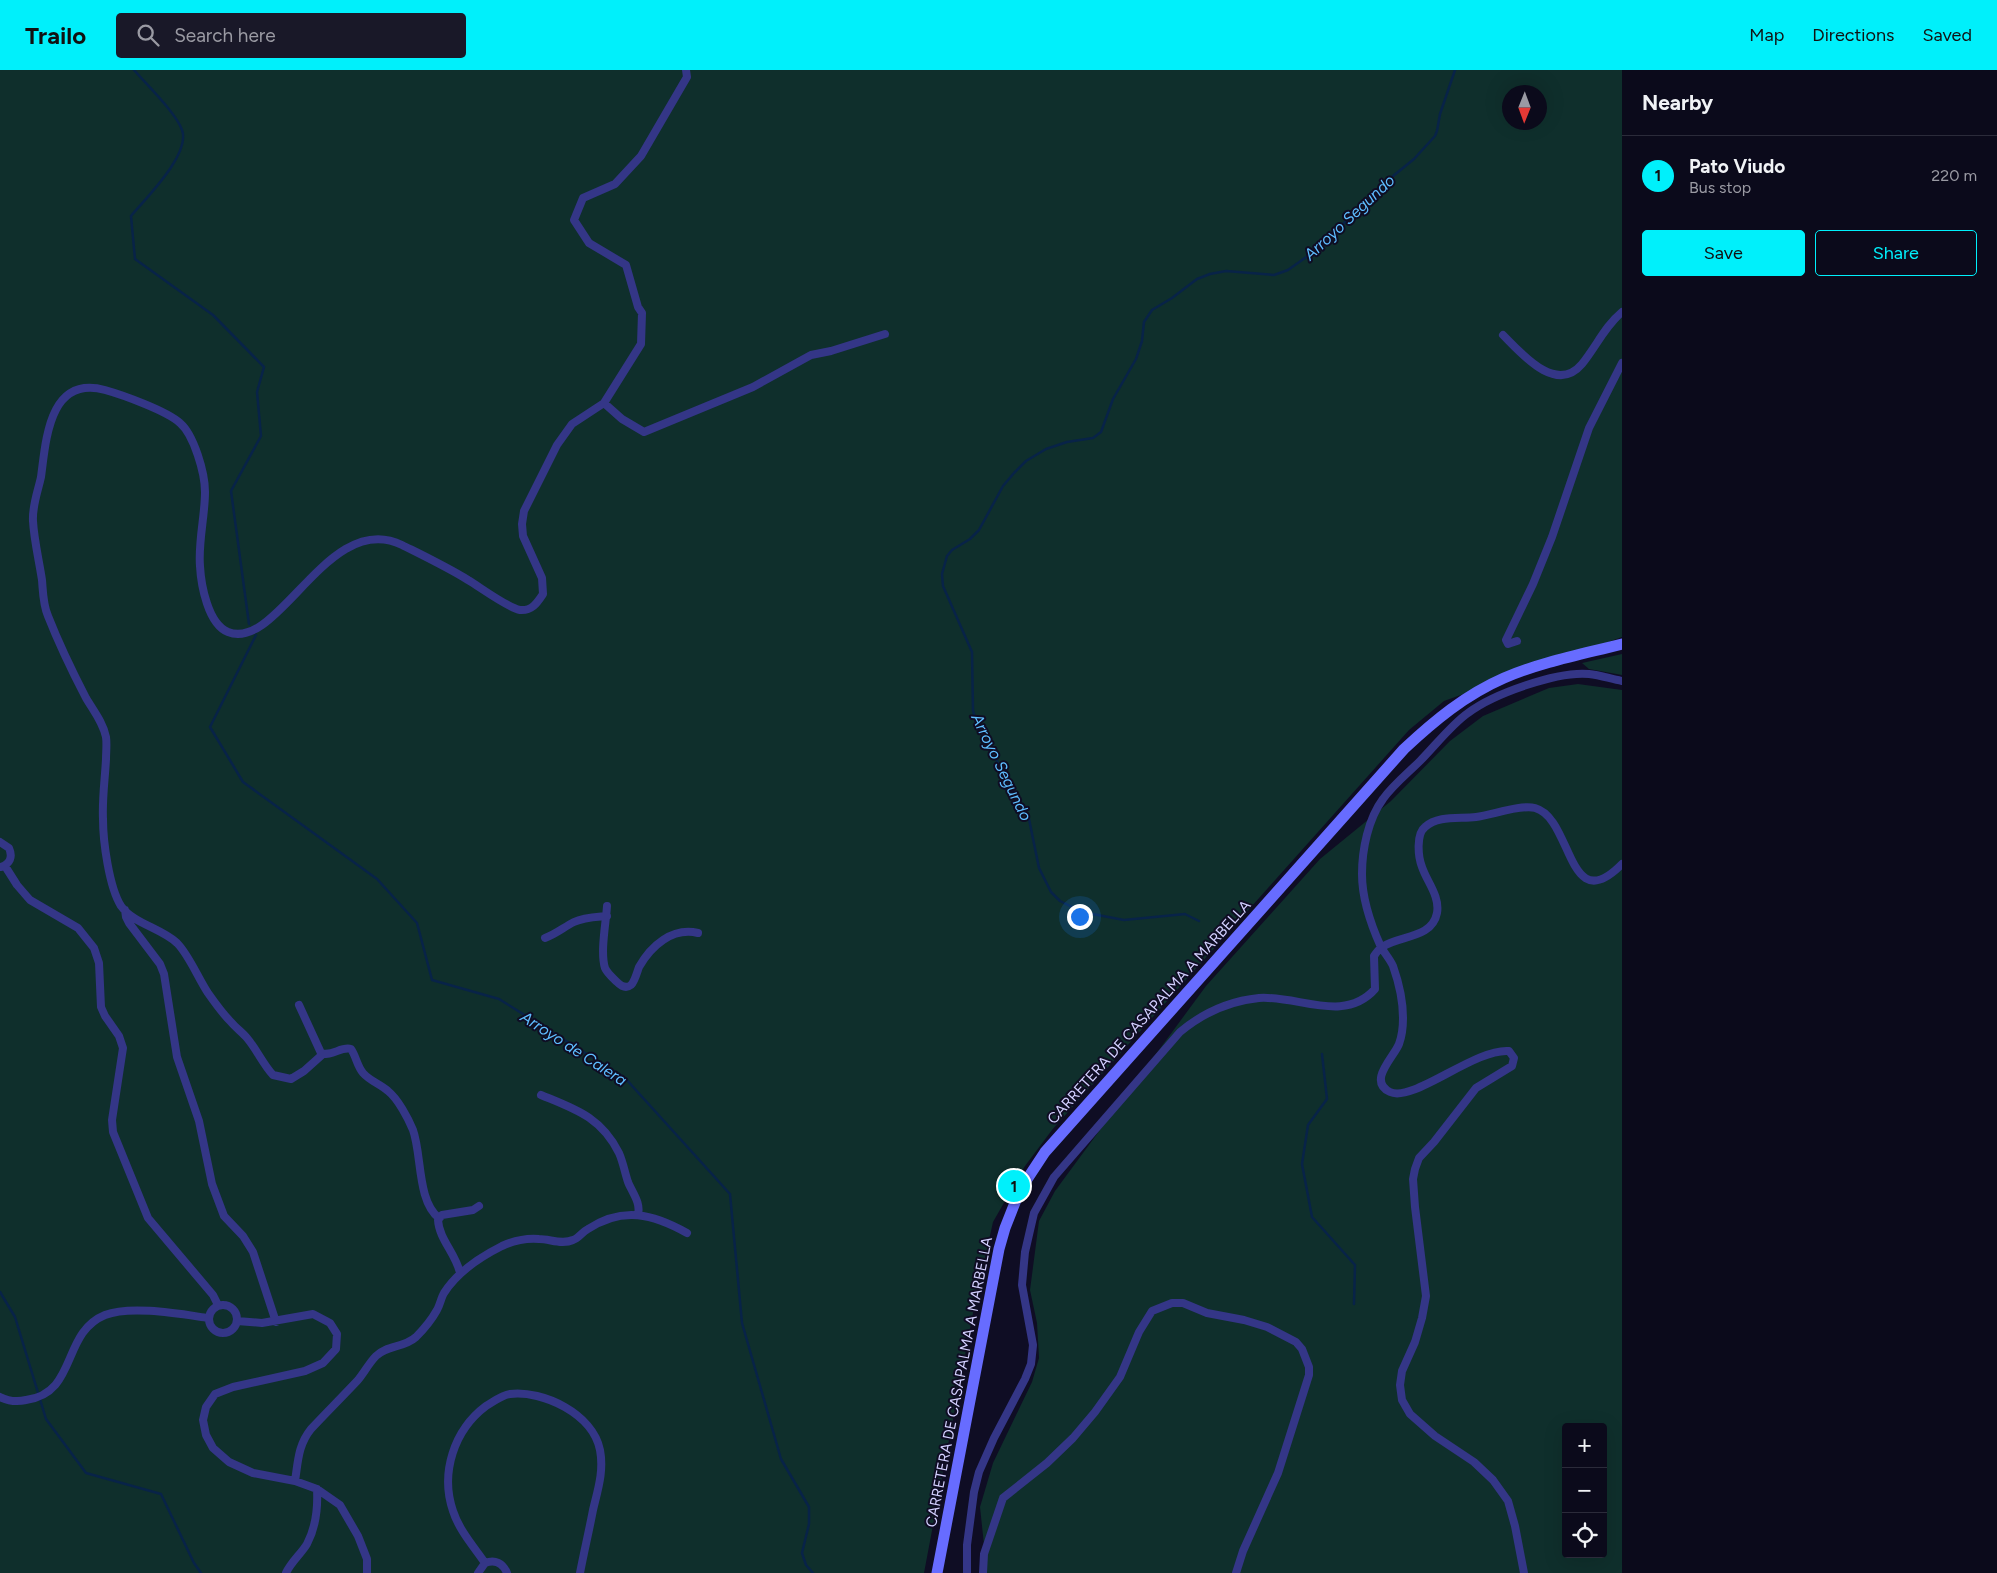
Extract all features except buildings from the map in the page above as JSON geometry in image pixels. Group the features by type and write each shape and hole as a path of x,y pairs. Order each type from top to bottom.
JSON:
{"main road":[{"name":"CARRETERA DE CASAPALMA A MARBELLA","path":"937,1573 999,1250 1005,1228 1020,1190 1045,1152 1404,749 1427,727 1449,709 1505,678 1554,662 1622,644"}],"street":[{"path":"439,1218 434,1214 426,1197 412,1130 389,1092 370,1080 362,1072 351,1049 346,1048 338,1052 323,1054 304,1072 291,1079 273,1075 247,1038 228,1020 208,993 182,948 175,941 120,905 115,893 104,845 103,818 106,738 101,722 83,693 46,611 32,517 50,421 54,410 62,401 83,389 104,390 171,416 187,431 202,468 205,490 199,564 204,594 211,614 220,627 233,634 256,629 274,615 331,559 366,541 379,539 402,545 445,567 512,608 527,609 534,606 543,594 542,578 523,536 524,511 557,445 572,424 604,403 641,344 642,314 638,307 626,265 589,242 574,220 583,198 615,184 641,156 687,77 686,70"},
{"path":"1503,335 1520,352 1548,373 1557,376 1566,375 1575,371 1582,364 1614,318 1622,312"},
{"path":"604,403 622,419 644,432 746,390 811,355 885,334"},
{"path":"1517,641 1508,644 1506,640 1533,584 1552,537 1589,428 1622,363"},
{"path":"1524,1573 1508,1501 1494,1480 1474,1462 1434,1436 1410,1414 1402,1400 1400,1385 1402,1371 1415,1342 1426,1296 1415,1208 1413,1179 1415,1169 1419,1158 1434,1142 1476,1088 1510,1068 1514,1064 1514,1058 1509,1052 1493,1053 1471,1060 1422,1086 1401,1093 1387,1091 1381,1082 1382,1072 1400,1043 1403,1016 1402,999 1392,965 1368,914 1362,875 1364,839 1382,799 1467,713 1493,699 1532,684 1574,674 1590,674 1622,681"},
{"path":"967,1573 967,1545 974,1492 979,1472 1031,1364 1033,1345 1022,1285 1025,1252 1034,1213 1054,1177 1180,1032 1195,1020 1230,1002 1261,998 1331,1007 1346,1006 1359,1002 1369,996 1375,989 1374,956 1382,947 1421,933 1437,914 1437,900 1421,865 1419,841 1422,829 1429,823 1441,819 1493,815 1519,807 1534,808 1552,818 1573,864 1587,879 1594,881 1604,880 1622,864"},
{"path":"0,842 6,845 11,852 10,860 2,866 30,900 78,928 94,948 99,963 101,1007 119,1036 122,1048 112,1120 113,1132 148,1218 213,1295 218,1305"},
{"path":"607,906 604,947 605,968 614,980 625,987 632,984 643,960 654,946 669,936 689,931 698,933"},
{"path":"125,910 129,922 160,964 164,974 177,1057 199,1121 212,1184 224,1216 243,1236 253,1252 276,1322"},
{"path":"545,938 573,922 586,918 606,916"},
{"path":"299,1005 319,1051 323,1054"},
{"path":"541,1095 581,1111 596,1122 606,1134 620,1154 628,1182 639,1208 638,1214"},
{"path":"460,1273 458,1264 437,1223 442,1215 472,1210 480,1206"},
{"path":"295,1481 300,1448 304,1438 358,1379 376,1356 389,1348 406,1344 416,1337 438,1309 444,1294 460,1273 480,1258 504,1245 521,1240 539,1238 565,1242 572,1241 587,1229 624,1215 647,1215 668,1222 687,1232"},
{"path":"983,1573 984,1554 1003,1498 1047,1463 1073,1438 1095,1412 1120,1377 1138,1332 1152,1311 1172,1303 1183,1303 1207,1313 1244,1320 1282,1334 1296,1342 1302,1349 1309,1367 1309,1375 1278,1473 1243,1552 1236,1573"},
{"path":"218,1305 226,1305 233,1309 237,1321 234,1328 223,1334 212,1329 208,1318 211,1310 218,1305"},
{"path":"0,1397 19,1401 34,1399 48,1393 59,1382 80,1336 91,1323 104,1315 116,1312 155,1312 208,1318"},
{"path":"237,1321 262,1324 313,1314 330,1323 337,1334 336,1349 323,1363 305,1371 233,1387 215,1394 206,1407 203,1420 206,1435 213,1448 229,1462 253,1473 295,1481 317,1489 340,1505 358,1536 367,1558 367,1573"},
{"path":"485,1563 453,1512 448,1491 448,1477 454,1447 462,1430 478,1412 508,1394 531,1395 554,1401 573,1412 591,1430 600,1448 602,1470 580,1573"},
{"path":"286,1573 306,1544 315,1523 318,1505 317,1489"},
{"path":"478,1573 485,1563 489,1561 499,1562 507,1573"}],"green space":[{"path":"0,70 1622,70 1622,637 1444,701 1409,730 1052,1130 1025,1166 993,1222 973,1313 924,1573 0,1573"},
{"path":"1622,654 1622,675 1589,669 1582,663"},
{"path":"1578,684 1622,690 1622,1573 987,1573 980,1507 993,1463 1032,1382 1039,1358 1037,1323 1030,1290 1039,1221 1055,1191 1206,986 1320,859 1391,801 1450,741 1483,716 1549,688"}],"waterway":[{"name":"Arroyo de Calera","path":"134,70 161,99 179,123 183,140 180,151 166,175 131,216 135,259 213,315 264,367 257,392 261,436 231,491 249,624"},
{"name":"Arroyo Segundo","path":"1199,921 1185,914 1124,920 1082,912 1060,901 1051,892 1039,868 1029,819 976,723 973,710 972,652 943,586 942,574 947,556 952,550 970,539 979,530 1003,486 1026,461 1046,449 1067,442 1093,438 1101,432 1113,399 1136,359 1142,341 1144,322 1152,310 1197,279 1210,274 1226,271 1274,275 1288,270 1319,248 1382,185 1414,159 1435,136 1440,114 1455,70"},
{"name":"Arroyo de Calera","path":"256,635 210,727 243,782 377,879 417,923 432,980 499,999 625,1078 730,1194 742,1323 781,1459 809,1507 809,1524 802,1553 806,1565 813,1573"},
{"name":"Arroyo Segundo","path":"1322,1054 1327,1099 1308,1125 1302,1164 1312,1217 1355,1265 1354,1304"},
{"path":"0,1292 15,1317 46,1419 86,1473 161,1494 194,1563 201,1573"}],"place":[{"name":"Pato Viudo","path":"1014,1186"}]}
